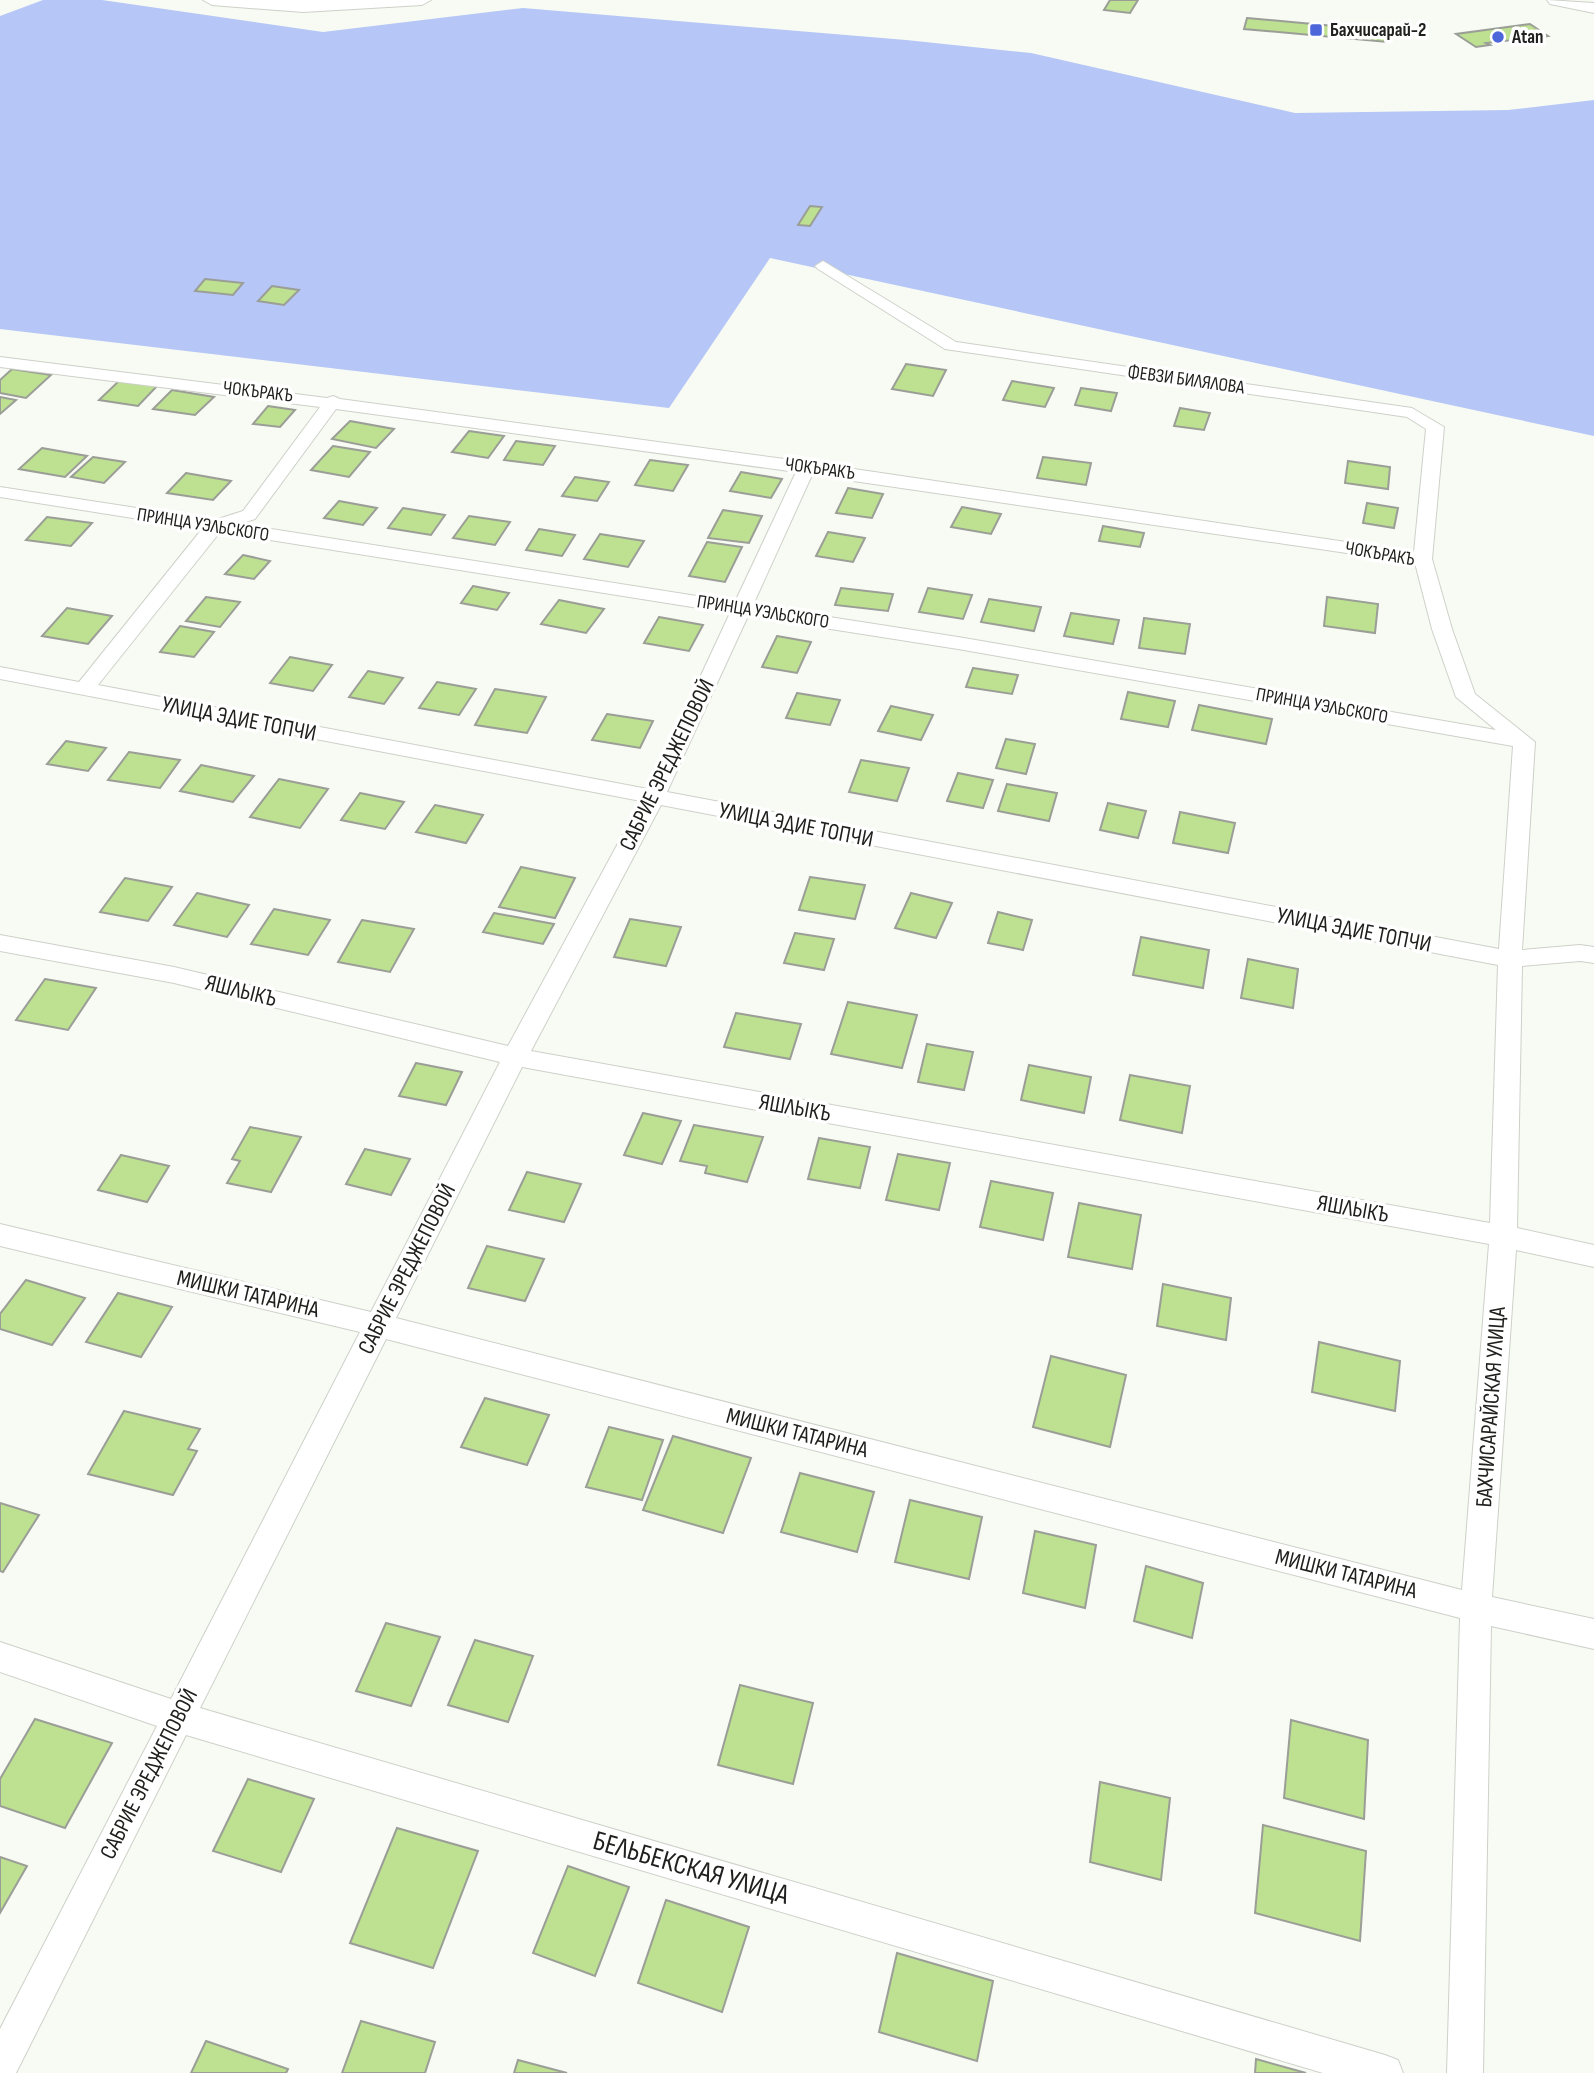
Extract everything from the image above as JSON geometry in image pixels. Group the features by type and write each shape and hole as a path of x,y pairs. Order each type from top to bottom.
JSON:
{"main road":[{"path":"212,0 303,7 422,0"},
{"path":"1556,0 1594,8"}],"street":[{"name":"ФЕВЗИ БИЛЯЛОВА","path":"823,267 951,346 1412,413 1436,427 1423,559"},
{"name":"ЧОКЪРАКЪ","path":"0,362 333,401 807,467 1423,559 1442,629 1466,697 1524,742"},
{"path":"84,689 214,527 249,515 333,401"},
{"name":"САБРИЕ ЭРЕДЖЕПОВОЙ","path":"0,2067 515,1057 654,798 807,467"},
{"name":"ПРИНЦА УЭЛЬСКОГО","path":"0,492 971,645 1524,742"},
{"name":"УЛИЦА ЭДИЕ ТОПЧИ","path":"0,673 1510,960 1580,953 1594,955"},
{"name":"БАХЧИСАРАЙСКАЯ УЛИЦА","path":"1465,2073 1476,1608 1503,1236 1510,960 1524,742"},
{"name":"ЯШЛЫКЪ","path":"0,943 174,975 515,1057 1503,1236 1594,1256"},
{"name":"МИШКИ ТАТАРИНА","path":"0,1235 378,1325 1476,1608 1594,1633"},
{"name":"БЕЛЬБЕКСКАЯ УЛИЦА","path":"0,1657 178,1717 1385,2073"}],"shaded area":[{"path":"43,0 102,0 323,32 523,8 906,40 1031,53 1295,113 1508,110 1594,100 1594,436 770,258 669,408 0,329 0,16"}],"building":[{"path":"1110,0 1138,0 1130,13 1104,10"},
{"name":"Бахчисарай-2","path":"1247,18 1388,31 1387,42 1244,29"},
{"name":"Atan","path":"1530,24 1548,36 1486,43 1490,45 1476,47 1456,34"},
{"path":"810,206 822,207 810,226 798,225"},
{"path":"205,279 243,283 233,295 195,291"},
{"path":"272,286 299,290 284,305 258,301"},
{"path":"906,364 946,370 933,396 892,389"},
{"path":"12,369 51,375 26,398 0,393 0,380"},
{"path":"121,379 159,384 138,406 99,400"},
{"path":"1012,381 1054,388 1045,407 1003,400"},
{"path":"1081,388 1117,393 1111,411 1075,405"},
{"path":"172,390 214,397 195,415 153,409"},
{"path":"0,397 16,400 0,414"},
{"path":"268,406 295,410 280,427 253,424"},
{"path":"1180,408 1210,413 1204,430 1174,426"},
{"path":"350,421 394,429 376,448 332,439"},
{"path":"469,431 504,436 488,458 452,452"},
{"path":"516,441 555,446 543,465 504,460"},
{"path":"333,446 370,452 349,477 311,470"},
{"path":"42,448 87,456 65,477 19,469"},
{"path":"93,457 125,462 104,483 71,477"},
{"path":"1043,457 1091,463 1086,485 1037,478"},
{"path":"650,460 688,465 673,491 635,485"},
{"path":"1348,461 1390,467 1388,489 1345,483"},
{"path":"741,472 782,479 771,498 730,491"},
{"path":"186,473 231,481 213,500 167,493"},
{"path":"575,477 609,482 597,501 562,496"},
{"path":"848,488 883,494 872,518 836,513"},
{"path":"339,501 377,508 363,525 324,518"},
{"path":"1367,503 1398,508 1394,528 1363,523"},
{"path":"962,507 1001,514 991,534 951,527"},
{"path":"403,508 445,515 431,535 388,528"},
{"path":"723,510 762,516 749,543 708,538"},
{"path":"469,516 510,522 495,545 453,538"},
{"path":"47,517 92,523 71,546 26,540"},
{"path":"1103,526 1144,533 1140,547 1099,541"},
{"path":"539,529 575,535 562,556 526,550"},
{"path":"828,532 865,538 853,562 816,556"},
{"path":"600,534 644,541 628,567 584,559"},
{"path":"707,542 742,547 725,582 689,576"},
{"path":"243,555 270,561 254,579 225,574"},
{"path":"473,586 509,593 497,610 461,603"},
{"path":"841,588 893,594 888,611 835,605"},
{"path":"928,588 972,595 963,619 919,612"},
{"path":"206,597 240,602 220,627 186,621"},
{"path":"1327,597 1378,604 1375,633 1324,626"},
{"path":"989,599 1041,607 1034,631 981,622"},
{"path":"559,600 604,609 586,633 541,624"},
{"path":"67,608 112,616 88,644 42,636"},
{"path":"1071,613 1119,620 1113,644 1064,636"},
{"path":"659,617 703,625 689,651 644,643"},
{"path":"1144,618 1190,624 1185,654 1139,648"},
{"path":"180,626 214,632 194,657 160,652"},
{"path":"777,636 811,642 797,673 762,667"},
{"path":"290,657 332,665 313,691 270,683"},
{"path":"973,668 1018,675 1012,694 966,687"},
{"path":"368,671 403,678 384,704 349,697"},
{"path":"437,682 476,689 459,715 419,708"},
{"path":"495,689 546,697 527,733 475,725"},
{"path":"1128,692 1175,701 1168,727 1121,719"},
{"path":"797,693 840,700 830,725 786,718"},
{"path":"1199,705 1272,719 1266,744 1192,730"},
{"path":"891,706 933,715 921,740 878,731"},
{"path":"607,714 653,721 640,748 592,740"},
{"path":"1006,739 1035,744 1026,774 996,768"},
{"path":"66,741 106,748 88,771 47,764"},
{"path":"129,752 180,760 160,788 108,780"},
{"path":"861,760 909,768 897,801 849,792"},
{"path":"201,765 254,776 233,802 180,791"},
{"path":"958,773 993,780 983,808 947,801"},
{"path":"279,779 328,789 300,828 250,817"},
{"path":"1007,784 1057,793 1049,821 998,811"},
{"path":"360,793 404,802 385,829 341,820"},
{"path":"1108,803 1146,811 1138,838 1100,830"},
{"path":"435,805 483,815 466,843 416,832"},
{"path":"1180,812 1235,823 1228,853 1173,843"},
{"path":"521,867 575,878 555,918 499,907"},
{"path":"810,877 865,885 855,919 799,910"},
{"path":"125,878 172,887 148,921 100,912"},
{"path":"197,893 249,905 227,937 174,925"},
{"path":"911,893 952,903 936,938 895,928"},
{"path":"274,909 330,920 308,955 251,944"},
{"path":"998,912 1032,920 1023,950 988,943"},
{"path":"494,913 554,924 543,944 483,932"},
{"path":"630,919 681,927 666,966 614,957"},
{"path":"362,920 414,929 390,972 338,962"},
{"path":"795,933 834,939 824,970 784,963"},
{"path":"1141,937 1209,950 1203,988 1133,975"},
{"path":"1248,959 1298,969 1293,1008 1241,998"},
{"path":"45,979 96,988 68,1030 16,1020"},
{"path":"848,1002 917,1015 902,1068 831,1054"},
{"path":"736,1013 801,1024 790,1059 724,1047"},
{"path":"927,1044 973,1052 964,1090 918,1082"},
{"path":"416,1063 462,1072 446,1105 399,1096"},
{"path":"1029,1065 1091,1077 1084,1113 1021,1100"},
{"path":"1130,1075 1190,1086 1182,1133 1120,1120"},
{"path":"643,1113 681,1121 662,1164 624,1155"},
{"path":"694,1125 763,1137 747,1182 705,1173 707,1166 680,1161"},
{"path":"250,1127 301,1137 271,1192 227,1183 240,1161 232,1159"},
{"path":"819,1138 870,1147 860,1188 808,1179"},
{"path":"365,1149 410,1159 391,1195 346,1184"},
{"path":"898,1154 950,1163 939,1210 886,1200"},
{"path":"121,1155 169,1166 147,1202 98,1190"},
{"path":"527,1172 581,1184 564,1222 509,1210"},
{"path":"991,1181 1053,1193 1043,1240 980,1227"},
{"path":"1079,1203 1141,1215 1132,1269 1068,1257"},
{"path":"487,1246 544,1259 525,1301 468,1288"},
{"path":"26,1280 85,1298 52,1345 0,1329 0,1314"},
{"path":"1163,1284 1231,1298 1226,1340 1157,1326"},
{"path":"118,1293 172,1307 141,1357 86,1342"},
{"path":"1319,1342 1400,1361 1395,1411 1312,1392"},
{"path":"1051,1356 1126,1375 1110,1447 1033,1427"},
{"path":"485,1398 549,1415 527,1465 461,1447"},
{"path":"124,1411 200,1429 188,1449 197,1451 173,1495 88,1474"},
{"path":"609,1427 663,1440 642,1500 586,1487"},
{"path":"673,1436 751,1458 723,1533 643,1510"},
{"path":"800,1473 874,1492 857,1552 781,1532"},
{"path":"910,1500 982,1517 969,1579 895,1562"},
{"path":"0,1503 39,1515 3,1572 0,1571"},
{"path":"1035,1531 1096,1545 1085,1608 1023,1593"},
{"path":"1146,1566 1203,1583 1192,1638 1134,1621"},
{"path":"386,1623 440,1637 411,1706 356,1691"},
{"path":"475,1640 533,1656 508,1722 448,1705"},
{"path":"740,1685 813,1703 793,1784 718,1765"},
{"path":"35,1719 112,1743 65,1828 0,1806 0,1779"},
{"path":"1291,1720 1368,1740 1364,1819 1284,1798"},
{"path":"248,1779 314,1799 281,1872 213,1851"},
{"path":"1100,1782 1170,1798 1161,1880 1090,1862"},
{"path":"1263,1825 1366,1851 1360,1941 1255,1913"},
{"path":"397,1828 478,1851 433,1968 350,1943"},
{"path":"0,1857 27,1866 0,1913"},
{"path":"568,1866 629,1887 595,1976 533,1953"},
{"path":"666,1900 749,1927 722,2012 638,1983"},
{"path":"897,1953 993,1981 977,2061 879,2032"},
{"path":"361,2021 435,2042 425,2073 342,2073"},
{"path":"206,2041 288,2069 286,2073 191,2073"},
{"path":"1256,2059 1306,2073 1255,2073"},
{"path":"518,2060 567,2073 514,2073"}],"place":[{"name":"Бахчисарай-2","path":"1316,30"},
{"name":"Atan","path":"1498,37"}]}
